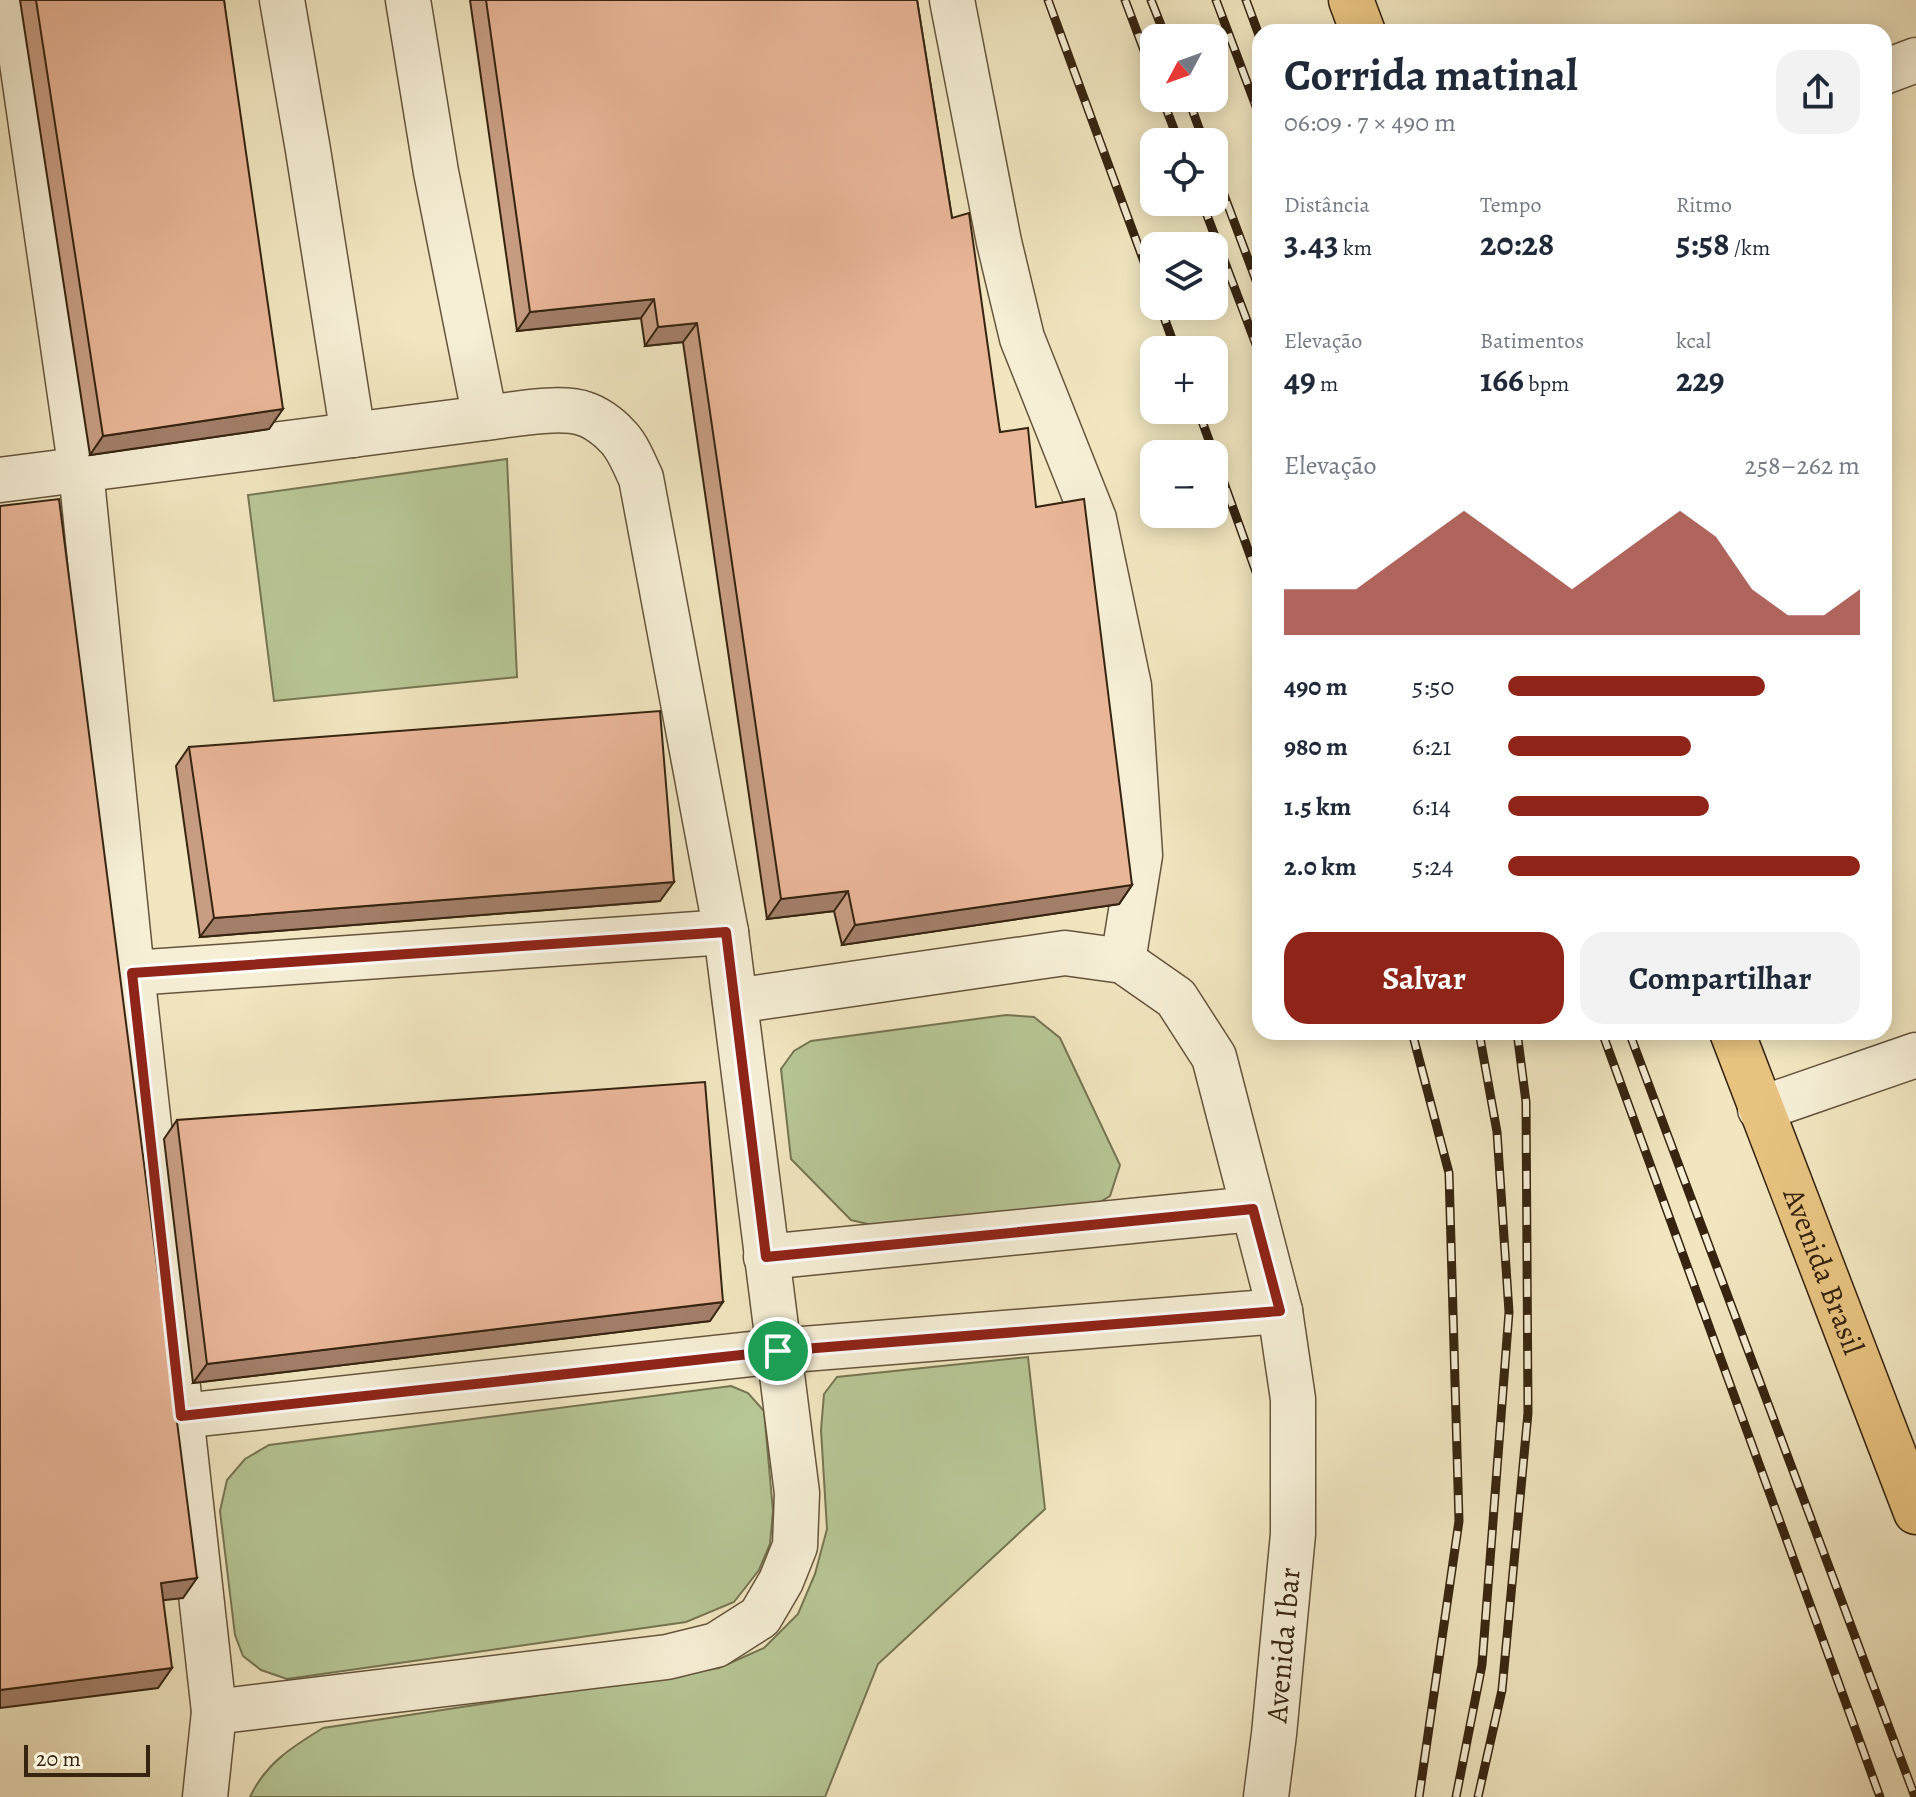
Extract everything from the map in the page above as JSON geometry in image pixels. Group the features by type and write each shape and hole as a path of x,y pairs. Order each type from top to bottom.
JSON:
{"main road":[{"path":"1351,0 1360,24"},
{"name":"Avenida Brasil","path":"1735,1040 1916,1512"}],"street":[{"path":"13,0 81,471 132,973 214,1712 205,1797"},
{"path":"282,0 353,435"},
{"path":"408,0 436,172 485,418"},
{"path":"735,1001 1065,953 1123,961 1140,855 1129,686 1094,519 1022,338 999,242 952,0"},
{"path":"1892,69 1916,60"},
{"path":"0,480 485,418 556,411 585,414 618,436 641,478 726,932 797,1493 795,1546 781,1581 760,1617 716,1645 667,1657 214,1712"},
{"path":"132,973 726,932"},
{"name":"Avenida Ibar","path":"1123,961 1176,998 1214,1057 1280,1311 1293,1399 1293,1534 1266,1797"},
{"path":"1760,1109 1916,1055"},
{"path":"766,1257 1253,1209"},
{"path":"181,1416 778,1351 1280,1311"}],"green space":[{"path":"507,459 517,677 274,701 248,495"},
{"path":"1006,1015 1034,1017 1060,1038 1120,1165 1110,1196 1093,1206 872,1225 851,1220 791,1159 781,1069 794,1051 811,1041"},
{"path":"1028,1357 1045,1509 878,1664 825,1797 250,1797 272,1765 323,1728 719,1668 764,1648 798,1614 815,1574 827,1529 821,1430 824,1394 837,1377"},
{"path":"731,1386 748,1393 764,1411 773,1511 770,1544 759,1570 734,1602 686,1622 287,1679 261,1670 243,1656 235,1635 220,1511 227,1480 245,1459 269,1445"}],"building":[{"path":"36,0 224,0 283,409 103,436"},
{"path":"486,0 917,0 952,218 969,213 1000,432 1028,428 1036,507 1084,499 1132,885 855,925 848,891 781,899 697,323 658,327 654,299 530,312"},
{"path":"59,499 197,1578 161,1583 172,1668 0,1690 0,506"},
{"path":"660,711 674,882 214,918 189,747"},
{"path":"705,1082 723,1302 207,1364 177,1120"}],"railway":[{"path":"1048,0 1140,251"},
{"path":"1125,0 1140,40"},
{"path":"1151,0 1160,24"},
{"path":"1216,0 1252,96"},
{"path":"1246,0 1255,24"},
{"path":"1167,112 1174,128"},
{"path":"1193,112 1199,128"},
{"path":"1228,205 1252,270"},
{"path":"1207,216 1252,334"},
{"path":"1165,320 1171,336"},
{"path":"1203,424 1209,440"},
{"path":"1228,494 1252,561"},
{"path":"1414,1040 1449,1173 1459,1521 1419,1797"},
{"path":"1456,1797 1482,1665 1509,1312 1497,1132 1480,1040"},
{"path":"1478,1797 1502,1690 1528,1413 1526,1102 1518,1040"},
{"path":"1605,1040 1880,1797"},
{"path":"1632,1040 1915,1797"}],"route":[{"path":"726,932 766,1257 1253,1209 1280,1311 778,1351 181,1416 132,973 726,932"}]}
